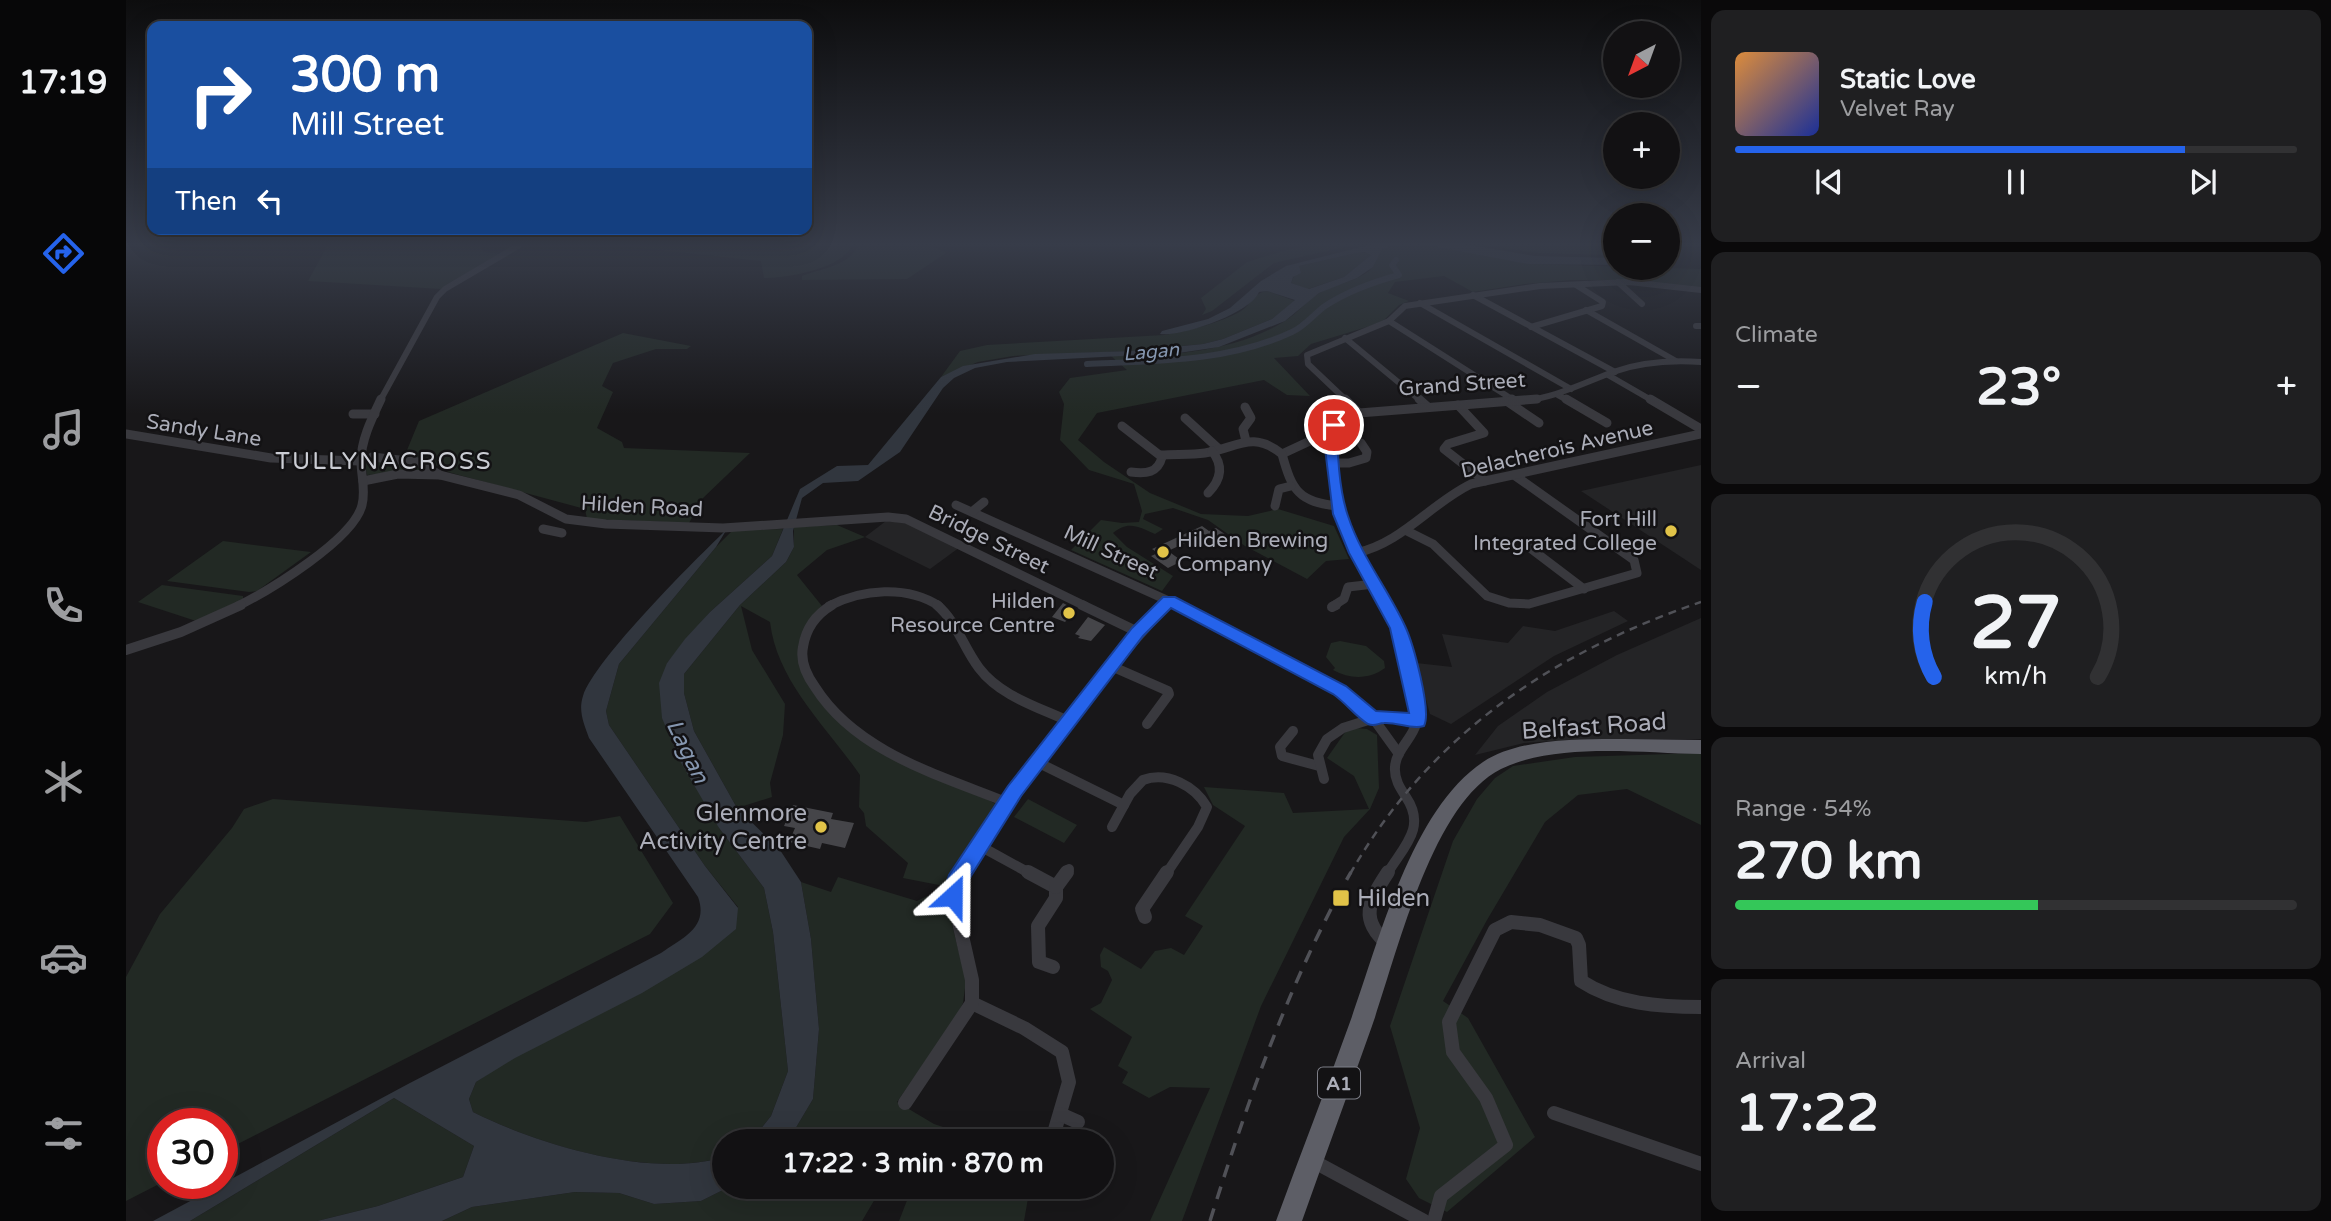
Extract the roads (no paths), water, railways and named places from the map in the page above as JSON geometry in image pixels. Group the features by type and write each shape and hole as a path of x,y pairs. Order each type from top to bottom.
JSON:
{"highway":[{"name":"Belfast Road","path":"1389,945 1419,863 1443,816 1474,779 1491,766 1517,756 1550,750 1701,747"},
{"name":"A1","path":"1289,1221 1389,945"}],"street":[{"path":"126,650 223,615 260,596 291,576 346,530 360,513 365,496 360,461 362,446 375,414 437,300"},
{"path":"1359,413 1306,360 1309,352 1389,321 1401,308 1440,300"},
{"path":"1482,300 1611,373 1701,431"},
{"path":"1531,327 1603,304 1598,300"},
{"path":"1638,300 1642,304"},
{"path":"1420,303 1571,389"},
{"path":"1585,310 1676,361 1701,362"},
{"path":"1389,321 1512,402 1532,421"},
{"path":"1345,338 1429,407"},
{"name":"Grand Street","path":"1418,721 1418,708 1402,638 1356,553 1338,506 1331,429 1343,418 1359,413 1512,402 1558,395 1611,373 1676,361"},
{"path":"1558,395 1607,423"},
{"path":"1458,405 1484,433 1448,444 1444,449 1485,481"},
{"path":"1245,407 1251,418 1243,429 1246,441"},
{"path":"353,414 375,414"},
{"path":"1185,418 1216,450 1220,461 1221,471 1216,485 1208,493"},
{"path":"1122,426 1128,434 1161,455 1216,450 1246,441 1268,444 1282,454 1291,486 1310,501 1338,506"},
{"name":"Delacherois Avenue","path":"1356,553 1382,547 1455,491 1485,481 1701,431"},
{"name":"Sandy Lane","path":"126,434 223,454 306,462 360,461"},
{"path":"1282,454 1312,440"},
{"path":"1334,463 1349,463 1366,458 1367,452 1361,443"},
{"path":"1131,472 1148,473 1157,470 1161,455"},
{"name":"Hilden Road","path":"372,457 401,456 435,469 440,475"},
{"name":"Hilden Road","path":"363,481 398,474 440,475 519,495 566,519 606,524 723,528 767,526"},
{"path":"1405,530 1433,544 1480,591 1498,601 1529,604 1636,573 1637,564 1514,475"},
{"path":"1275,506 1279,489 1291,486"},
{"path":"972,511 984,502"},
{"name":"Mill Street","path":"956,505 1169,601 1339,690 1354,699 1374,719 1399,754"},
{"name":"Bridge Street","path":"767,526 888,517 914,521 1138,632"},
{"path":"562,533 547,530 566,519"},
{"path":"1530,548 1584,589"},
{"path":"1332,607 1344,598 1351,586 1374,584"},
{"path":"1006,802 879,746 842,720 816,688 804,662 804,638 809,627 822,612 855,595 906,593 926,599 940,606 957,623 974,659 987,678 1013,695 1068,721"},
{"path":"905,1103 972,1003 972,979 953,896 956,882 1006,802 1138,632 1169,601"},
{"path":"1111,666 1168,691 1169,694 1147,724"},
{"path":"1324,779 1318,755 1334,733 1381,716 1418,721 1399,754 1395,768 1398,786 1415,812 1416,824 1380,884 1369,909 1372,929 1389,945"},
{"path":"1293,731 1280,747 1282,756 1319,766"},
{"path":"1037,762 1124,805"},
{"path":"1111,827 1137,784 1147,776 1159,774 1195,791 1207,807 1198,827 1142,909 1145,916"},
{"path":"980,846 1056,887"},
{"path":"1053,967 1039,962 1038,926 1056,898 1056,887 1069,869"},
{"path":"1434,1221 1441,1196 1506,1145 1486,1098 1453,1052 1449,1022 1495,930 1511,922 1540,925 1576,938 1579,945 1581,981 1591,990 1678,1008 1701,1007"},
{"path":"972,1003 1024,1028 1062,1052 1069,1082 1055,1129"},
{"path":"1554,1113 1701,1164"},
{"path":"1060,1114 1078,1122"},
{"path":"1311,1160 1424,1221"}],"water":[{"path":"1239,300 1253,300 1230,315 1199,328 1160,334 1162,331 1208,319"},
{"name":"Lagan","path":"1295,300 1311,300 1285,321 1219,347 1179,353 1007,362 975,368 954,378 943,388 900,452 858,481 823,483 802,498 793,531 794,547 786,562 740,605 684,674 684,693 694,731 737,808 780,850 801,882 811,939 819,1029 813,1099 795,1129 761,1129 771,1116 788,1071 773,932 764,888 719,828 680,761 662,718 659,683 667,663 710,612 772,556 800,489 837,466 868,465 941,377 963,366 1035,354 1131,351 1203,344 1223,339 1272,319"},
{"path":"727,529 716,547 619,664 606,711 609,725 705,866 738,908 736,929 702,957 642,993 515,1058 476,1082 469,1099 473,1112 563,1147 631,1161 664,1164 712,1160 712,1196 701,1201 654,1204 619,1193 575,1192 472,1207 442,1221 317,1221 378,1206 463,1177 474,1146 394,1098 238,1192 238,1175 661,953 692,931 700,916 698,897 589,738 581,707 591,679 606,659"},
{"path":"194,1199 226,1199 190,1221 153,1221"}],"waterway":[{"name":"Lagan","path":"1087,364 1191,358 1243,349 1268,342 1297,329 1336,300"}],"railway":[{"path":"1350,874 1382,824 1418,780 1457,740 1500,705 1595,646 1701,602"},
{"path":"1210,1221 1239,1131 1289,999 1351,872"}],"place":[{"name":"Fort Hill Integrated College","path":"1671,531"},
{"name":"Hilden Brewing Company","path":"1163,552"},
{"name":"Hilden Resource Centre","path":"1069,613"},
{"name":"Glenmore Activity Centre","path":"821,827"},
{"name":"Hilden","path":"1341,898"}],"district":[{"name":"TULLYNACROSS","path":"384,461"}]}
